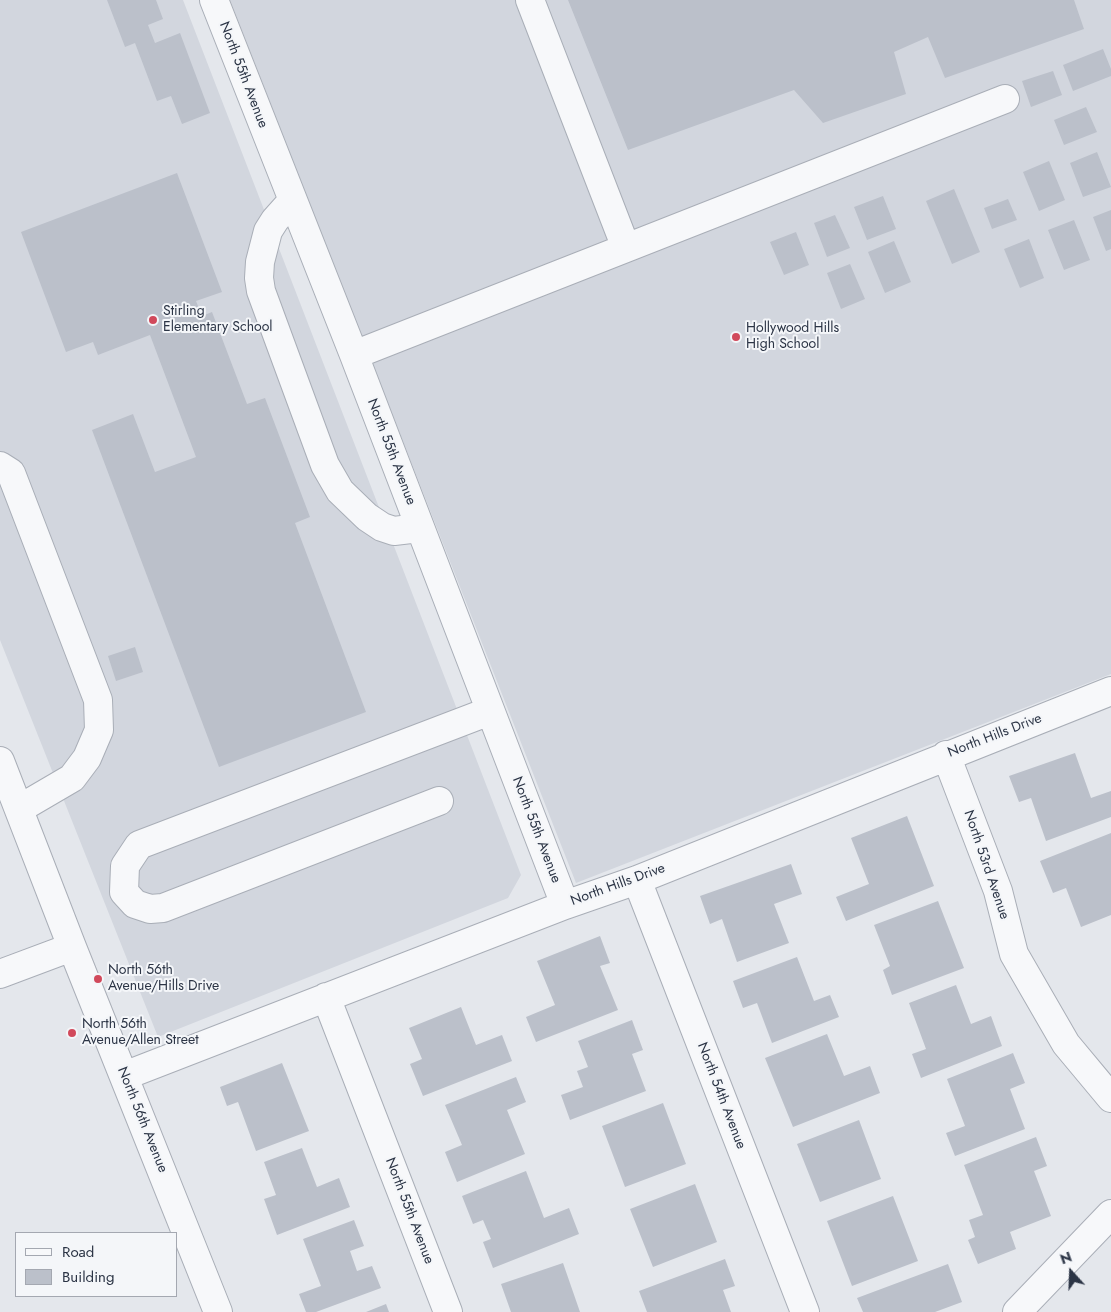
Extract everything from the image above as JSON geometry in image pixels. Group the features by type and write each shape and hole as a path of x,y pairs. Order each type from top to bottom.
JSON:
{"street":[{"name":"North 55th Avenue","path":"214,0 354,355 565,905"},
{"path":"530,0 626,248"},
{"path":"354,355 1005,99"},
{"path":"292,201 268,231 260,262 259,278 261,291 325,465 340,491 367,517 382,528 394,530 420,528"},
{"path":"0,466 11,473 98,700 99,730 87,758 72,778 18,809"},
{"name":"North Hills Drive","path":"124,1076 565,905 637,880 1111,690"},
{"path":"439,801 163,908 150,909 135,904 124,892 124,866 139,845 490,711"},
{"name":"North 53rd Avenue","path":"946,755 998,891 1014,954 1066,1044 1111,1098"},
{"name":"North 56th Avenue","path":"0,761 72,948 218,1312"},
{"name":"North 54th Avenue","path":"637,880 805,1312"},
{"path":"0,974 72,948"},
{"name":"North 55th Avenue","path":"326,997 448,1312"},
{"path":"1017,1312 1111,1214"}],"shaded area":[{"name":"Stirling Elementary School","path":"0,0 183,0 521,875 508,898 158,1037 0,640"},
{"name":"Hollywood Hills High School","path":"230,0 1111,0 1111,674 576,883"}],"building":[{"path":"107,0 156,0 163,19 148,25 155,43 180,33 210,113 182,124 171,96 157,101 135,43 125,47"},
{"path":"568,0 1074,0 1084,29 945,78 928,37 894,52 906,94 823,123 794,90 628,150"},
{"path":"1103,49 1111,69 1111,76 1073,91 1063,65"},
{"path":"1053,71 1062,95 1031,107 1022,81"},
{"path":"1086,107 1097,132 1064,145 1054,120"},
{"path":"1097,152 1111,187 1083,197 1070,163"},
{"path":"1049,161 1065,200 1039,211 1023,172"},
{"path":"177,173 222,292 196,301 202,316 212,312 247,404 265,398 310,517 295,523 366,712 219,767 92,430 133,414 155,472 196,457 150,335 98,355 93,342 66,352 21,232"},
{"path":"954,189 980,252 952,264 926,201"},
{"path":"883,196 896,229 867,240 854,207"},
{"path":"1008,199 1017,220 992,229 984,208"},
{"path":"1111,210 1111,249 1106,251 1093,217"},
{"path":"835,215 850,248 827,257 814,223"},
{"path":"1074,220 1090,260 1064,270 1048,230"},
{"path":"796,232 809,265 784,275 770,242"},
{"path":"1029,239 1044,278 1020,288 1004,249"},
{"path":"894,241 911,282 885,293 868,252"},
{"path":"850,264 865,299 841,309 827,273"},
{"path":"135,647 143,672 116,681 108,656"},
{"path":"1075,753 1091,798 1111,791 1111,817 1046,841 1031,798 1019,802 1009,776"},
{"path":"907,816 934,886 846,921 836,897 869,884 851,838"},
{"path":"1111,833 1111,915 1081,927 1066,888 1053,893 1040,861"},
{"path":"791,864 802,894 774,904 789,943 737,962 722,919 710,924 700,896"},
{"path":"938,901 964,968 892,995 883,970 890,966 874,925"},
{"path":"600,936 610,963 600,966 618,1010 536,1042 526,1017 555,1005 537,961"},
{"path":"797,957 814,1001 830,995 839,1017 772,1043 757,1003 743,1008 733,981"},
{"path":"956,985 971,1024 991,1016 1002,1046 921,1078 912,1054 926,1049 909,1003"},
{"path":"461,1007 476,1045 502,1035 512,1061 423,1096 410,1064 422,1059 409,1028"},
{"path":"632,1020 643,1050 632,1054 646,1091 570,1120 561,1095 583,1087 577,1071 588,1067 578,1041"},
{"path":"827,1034 844,1076 870,1066 880,1093 793,1127 765,1058"},
{"path":"1013,1053 1025,1083 1010,1089 1025,1129 955,1156 946,1133 965,1126 947,1079"},
{"path":"282,1063 309,1131 256,1151 238,1102 227,1106 220,1087"},
{"path":"516,1077 526,1102 507,1110 525,1154 457,1182 445,1152 462,1145 445,1105"},
{"path":"663,1103 686,1164 625,1187 602,1126"},
{"path":"859,1120 881,1179 820,1202 797,1144"},
{"path":"1036,1137 1047,1166 1034,1171 1051,1216 1010,1232 1016,1249 978,1264 968,1240 975,1237 969,1220 983,1215 964,1165"},
{"path":"302,1148 317,1187 339,1178 350,1207 277,1235 264,1199 276,1195 264,1162"},
{"path":"526,1171 544,1218 569,1208 579,1234 493,1268 483,1242 491,1239 483,1220 473,1224 462,1196"},
{"path":"695,1184 717,1242 653,1267 630,1209"},
{"path":"893,1196 918,1261 852,1286 827,1221"},
{"path":"354,1220 364,1246 350,1251 357,1271 372,1266 381,1288 316,1312 306,1312 299,1294 321,1286 303,1239"},
{"path":"725,1259 735,1286 723,1290 731,1312 647,1312 639,1291"},
{"path":"563,1263 580,1312 511,1312 501,1284"},
{"path":"948,1264 962,1302 935,1312 863,1312 857,1298"},
{"path":"386,1304 389,1312 366,1312"}],"place":[{"name":"Stirling Elementary School","path":"153,320"},
{"name":"Hollywood Hills High School","path":"736,337"},
{"name":"North 56th Avenue/Hills Drive","path":"98,979"},
{"name":"North 56th Avenue/Allen Street","path":"72,1033"}]}
